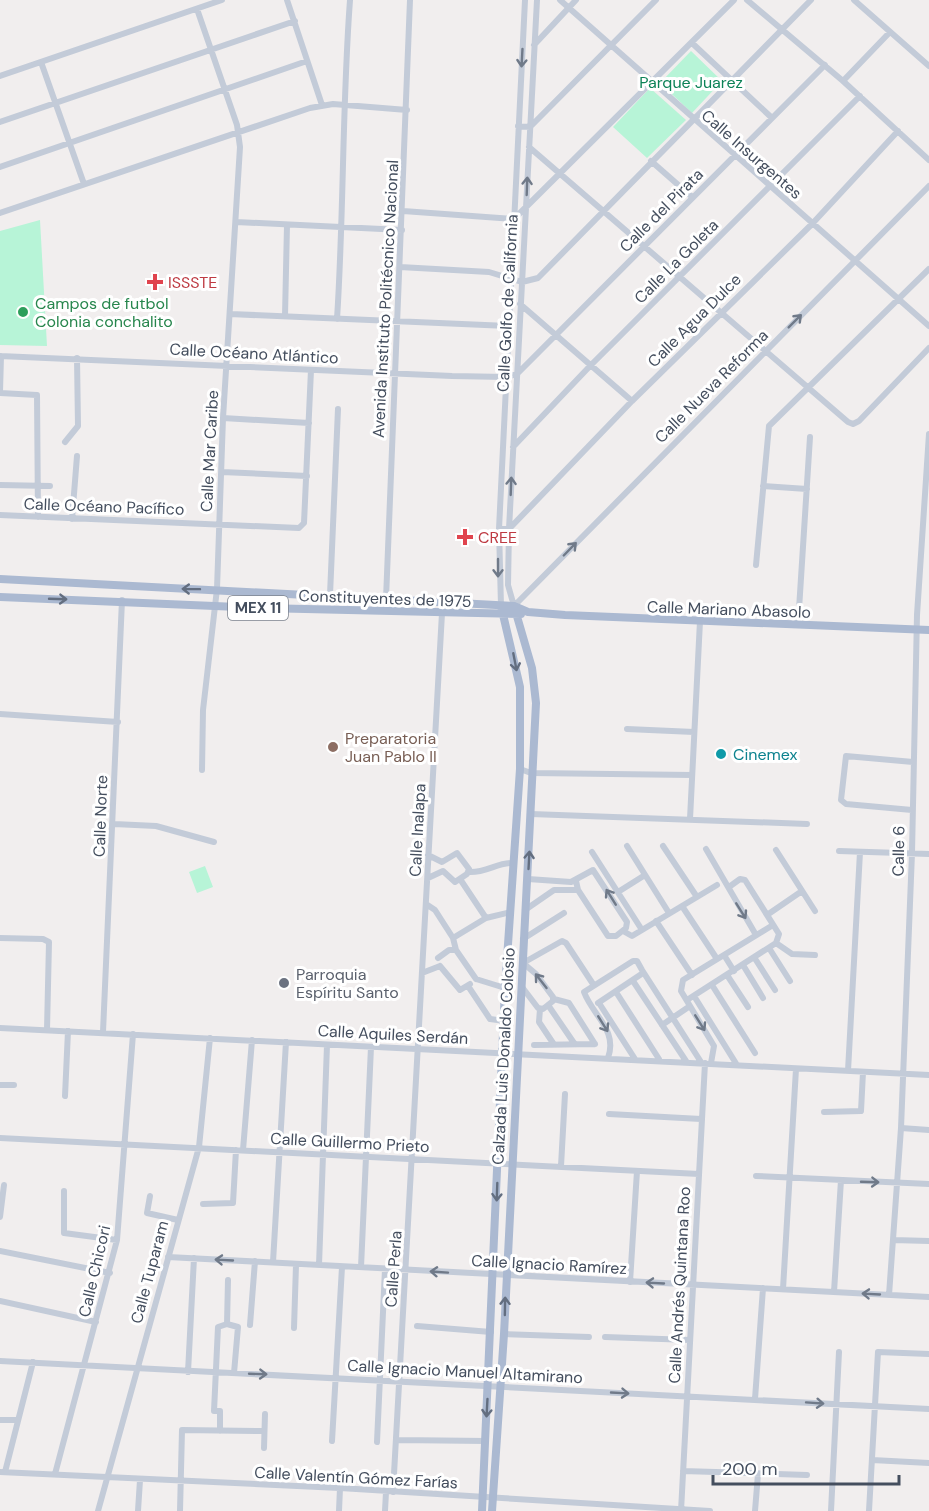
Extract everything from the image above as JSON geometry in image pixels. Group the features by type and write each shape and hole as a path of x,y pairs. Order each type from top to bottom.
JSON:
{"main road":[{"name":"Constituyentes de 1975","path":"0,579 501,606"},
{"name":"Constituyentes de 1975","path":"0,597 517,616"},
{"name":"MEX 11","path":"501,606 514,606 528,612"},
{"name":"Calzada Luis Donaldo Colosio","path":"482,1511 505,988 520,769 519,687 501,606"},
{"name":"Calzada Luis Donaldo Colosio","path":"492,1511 521,1014 535,685 514,606"},
{"name":"MEX 11","path":"517,616 528,612"},
{"name":"Calle Mariano Abasolo","path":"528,612 929,630"},
{"path":"511,912 524,910"},
{"path":"505,1018 521,1014"}],"street":[{"path":"0,76 222,0"},
{"path":"287,0 322,105"},
{"path":"337,319 343,227 344,105 350,0"},
{"name":"Avenida Instituto Politécnico Nacional","path":"386,599 404,211 410,0"},
{"name":"Calle Golfo de California","path":"501,606 499,529 502,450 525,0"},
{"name":"Calle Golfo de California","path":"514,606 507,585 509,529 537,0"},
{"name":"Calle Insurgentes","path":"560,0 651,83 735,154 929,326"},
{"path":"534,45 576,0"},
{"path":"518,126 530,127 656,0"},
{"path":"404,211 514,219 734,0"},
{"path":"747,0 825,65 929,160"},
{"path":"400,267 489,272 522,282 538,278 602,209 783,31 811,0"},
{"path":"854,0 929,66"},
{"path":"197,9 239,132"},
{"path":"0,122 295,21"},
{"path":"843,81 890,32"},
{"path":"692,43 772,118"},
{"path":"0,167 307,61"},
{"path":"41,62 84,184"},
{"name":"Calle del Pirata","path":"517,374 554,334 825,65"},
{"name":"Calle La Goleta","path":"513,447 590,366 860,96"},
{"path":"0,213 322,105 407,110"},
{"name":"Calle Agua Dulce","path":"509,529 632,401 812,224 898,131"},
{"name":"Calle Mar Caribe","path":"202,770 203,710 211,658 217,589 239,132"},
{"path":"529,147 764,352 854,424 929,348"},
{"path":"651,161 692,197"},
{"name":"Calle Nueva Reforma","path":"514,606 929,186"},
{"path":"236,222 402,230"},
{"path":"285,316 288,225"},
{"path":"756,565 769,426 929,269"},
{"path":"520,304 632,401"},
{"path":"231,314 508,326"},
{"path":"1,356 0,392 37,395 38,517"},
{"name":"Calle Océano Atlántico","path":"1,356 396,374 506,376 517,374"},
{"path":"64,442 78,426 77,358"},
{"name":"Calle Océano Pacífico","path":"0,515 299,528 303,523 307,476 311,370"},
{"path":"330,595 338,409"},
{"path":"224,418 309,423"},
{"name":"Calle 6","path":"889,1296 901,1128 912,853 916,629 929,434"},
{"path":"798,625 810,437"},
{"path":"502,450 513,447"},
{"path":"72,519 77,456"},
{"path":"222,472 307,476"},
{"path":"0,485 50,486"},
{"path":"763,486 807,489"},
{"path":"499,529 509,529"},
{"name":"Calle Norte","path":"103,1032 114,824 122,600"},
{"name":"Calle Inalapa","path":"418,1048 442,613"},
{"path":"690,819 700,621"},
{"path":"0,714 117,722"},
{"path":"627,729 694,732"},
{"path":"912,810 846,804 841,800 846,756 914,762"},
{"path":"520,769 531,773 692,775"},
{"path":"531,814 807,824"},
{"path":"114,824 156,826 213,842"},
{"path":"627,846 669,914"},
{"path":"663,846 697,897"},
{"path":"706,849 756,935"},
{"path":"776,850 815,911"},
{"path":"839,851 929,854"},
{"path":"592,852 642,930"},
{"path":"848,1071 860,852"},
{"path":"441,861 457,853 469,872"},
{"path":"428,855 441,861"},
{"path":"441,861 443,871 452,882 469,872 482,873 505,863 513,863"},
{"path":"528,879 576,881 593,870 627,925 622,931 612,938 578,890 576,881"},
{"path":"428,878 443,871"},
{"path":"618,892 645,875"},
{"path":"460,879 486,918"},
{"path":"662,1025 673,1018 694,996 776,943 779,934 743,879 729,887"},
{"path":"622,931 632,936 717,885"},
{"path":"524,910 554,890 578,890"},
{"path":"767,915 802,891"},
{"path":"426,904 435,910 453,938 456,950 476,979 505,988"},
{"path":"682,906 717,959"},
{"path":"453,938 486,918 511,912"},
{"path":"524,939 564,913"},
{"path":"656,921 692,975 773,925"},
{"path":"0,938 44,939 49,942 47,1030"},
{"path":"574,1043 536,974 523,963 562,941 566,942 592,984"},
{"path":"776,943 792,954 814,955"},
{"path":"769,948 790,981"},
{"path":"424,950 438,958 440,966 460,990 476,979"},
{"path":"438,958 449,950 456,950"},
{"path":"724,955 734,971"},
{"path":"754,957 775,990"},
{"path":"608,1058 612,1046 611,1037 584,992 592,984 633,961 637,961 673,1018 706,1063"},
{"path":"742,965 763,998"},
{"path":"422,973 440,966"},
{"path":"592,1007 643,973"},
{"name":"Calle Andrés Quintana Roo","path":"681,1510 701,1119 706,1063 714,1046 680,985 692,975"},
{"path":"727,975 748,1007"},
{"path":"633,981 686,1061"},
{"path":"712,985 756,1053"},
{"path":"468,986 490,1019 505,1018"},
{"path":"522,987 540,1009 539,1022 553,1043"},
{"path":"616,992 659,1059"},
{"path":"694,996 737,1065"},
{"path":"534,1045 594,1044 568,1003 551,1002 540,1009"},
{"path":"599,1003 635,1059"},
{"name":"Calle Aquiles Serdán","path":"0,1028 659,1059 796,1069 929,1075"},
{"path":"65,1096 68,1031"},
{"name":"Calle Chicori","path":"55,1474 117,1240 133,1034"},
{"name":"Calle Tuparam","path":"98,1511 199,1147 210,1038"},
{"path":"203,1204 233,1203 252,1040"},
{"path":"273,1262 286,1042"},
{"path":"319,1265 327,1045"},
{"path":"361,1267 371,1047"},
{"name":"Calle Perla","path":"385,1511 397,1440 418,1048"},
{"path":"783,1289 796,1069"},
{"path":"824,1112 861,1111 863,1072"},
{"path":"0,1085 14,1085"},
{"path":"561,1166 565,1094"},
{"path":"609,1114 701,1119"},
{"path":"901,1128 929,1130"},
{"name":"Calle Guillermo Prieto","path":"0,1138 699,1174"},
{"path":"630,1282 637,1171"},
{"path":"756,1176 929,1184"},
{"path":"834,1292 841,1180"},
{"path":"0,1217 3,1185"},
{"path":"64,1191 63,1233 117,1240"},
{"path":"150,1196 147,1213 178,1220"},
{"path":"893,1240 929,1241"},
{"path":"0,1251 110,1273"},
{"name":"Calle Ignacio Ramírez","path":"168,1257 406,1269 492,1276 929,1297"},
{"path":"188,1372 194,1258"},
{"path":"250,1325 255,1261"},
{"path":"294,1328 296,1265"},
{"path":"332,1441 342,1267"},
{"path":"377,1442 385,1269"},
{"path":"227,1324 228,1280"},
{"path":"755,1399 763,1288"},
{"path":"0,1301 96,1322"},
{"path":"220,1431 220,1411 214,1411 215,1373 219,1327 227,1324 238,1327 234,1374"},
{"path":"417,1326 491,1332"},
{"path":"504,1334 589,1336"},
{"path":"605,1337 690,1340"},
{"path":"831,1511 839,1352"},
{"path":"869,1511 878,1352 929,1354"},
{"name":"Calle Ignacio Manuel Altamirano","path":"0,1361 136,1370 488,1385 929,1409"},
{"path":"3,1472 33,1362"},
{"path":"264,1448 265,1414"},
{"path":"0,1420 18,1420"},
{"path":"180,1511 182,1430 264,1431"},
{"path":"397,1440 486,1441"},
{"path":"872,1460 929,1463"},
{"path":"683,1471 807,1475"},
{"name":"Calle Valentín Gómez Farías","path":"3,1472 340,1488 711,1511"},
{"path":"755,1511 758,1473"},
{"path":"138,1511 140,1480"},
{"path":"339,1511 340,1488"}],"green space":[{"name":"Parque Juarez","path":"691,51 722,81 692,113 660,83"},
{"path":"650,88 686,120 647,158 613,127"},
{"name":"Campos de futbol Colonia conchalito","path":"40,220 47,346 0,345 0,231"},
{"path":"205,866 213,887 197,893 189,872"}],"place":[{"name":"ISSSTE","path":"155,282"},
{"name":"Campos de futbol Colonia conchalito","path":"23,312"},
{"name":"CREE","path":"465,537"},
{"name":"Preparatoria Juan Pablo II","path":"333,747"},
{"name":"Cinemex","path":"721,754"},
{"name":"Parroquia Espíritu Santo","path":"284,983"}]}
